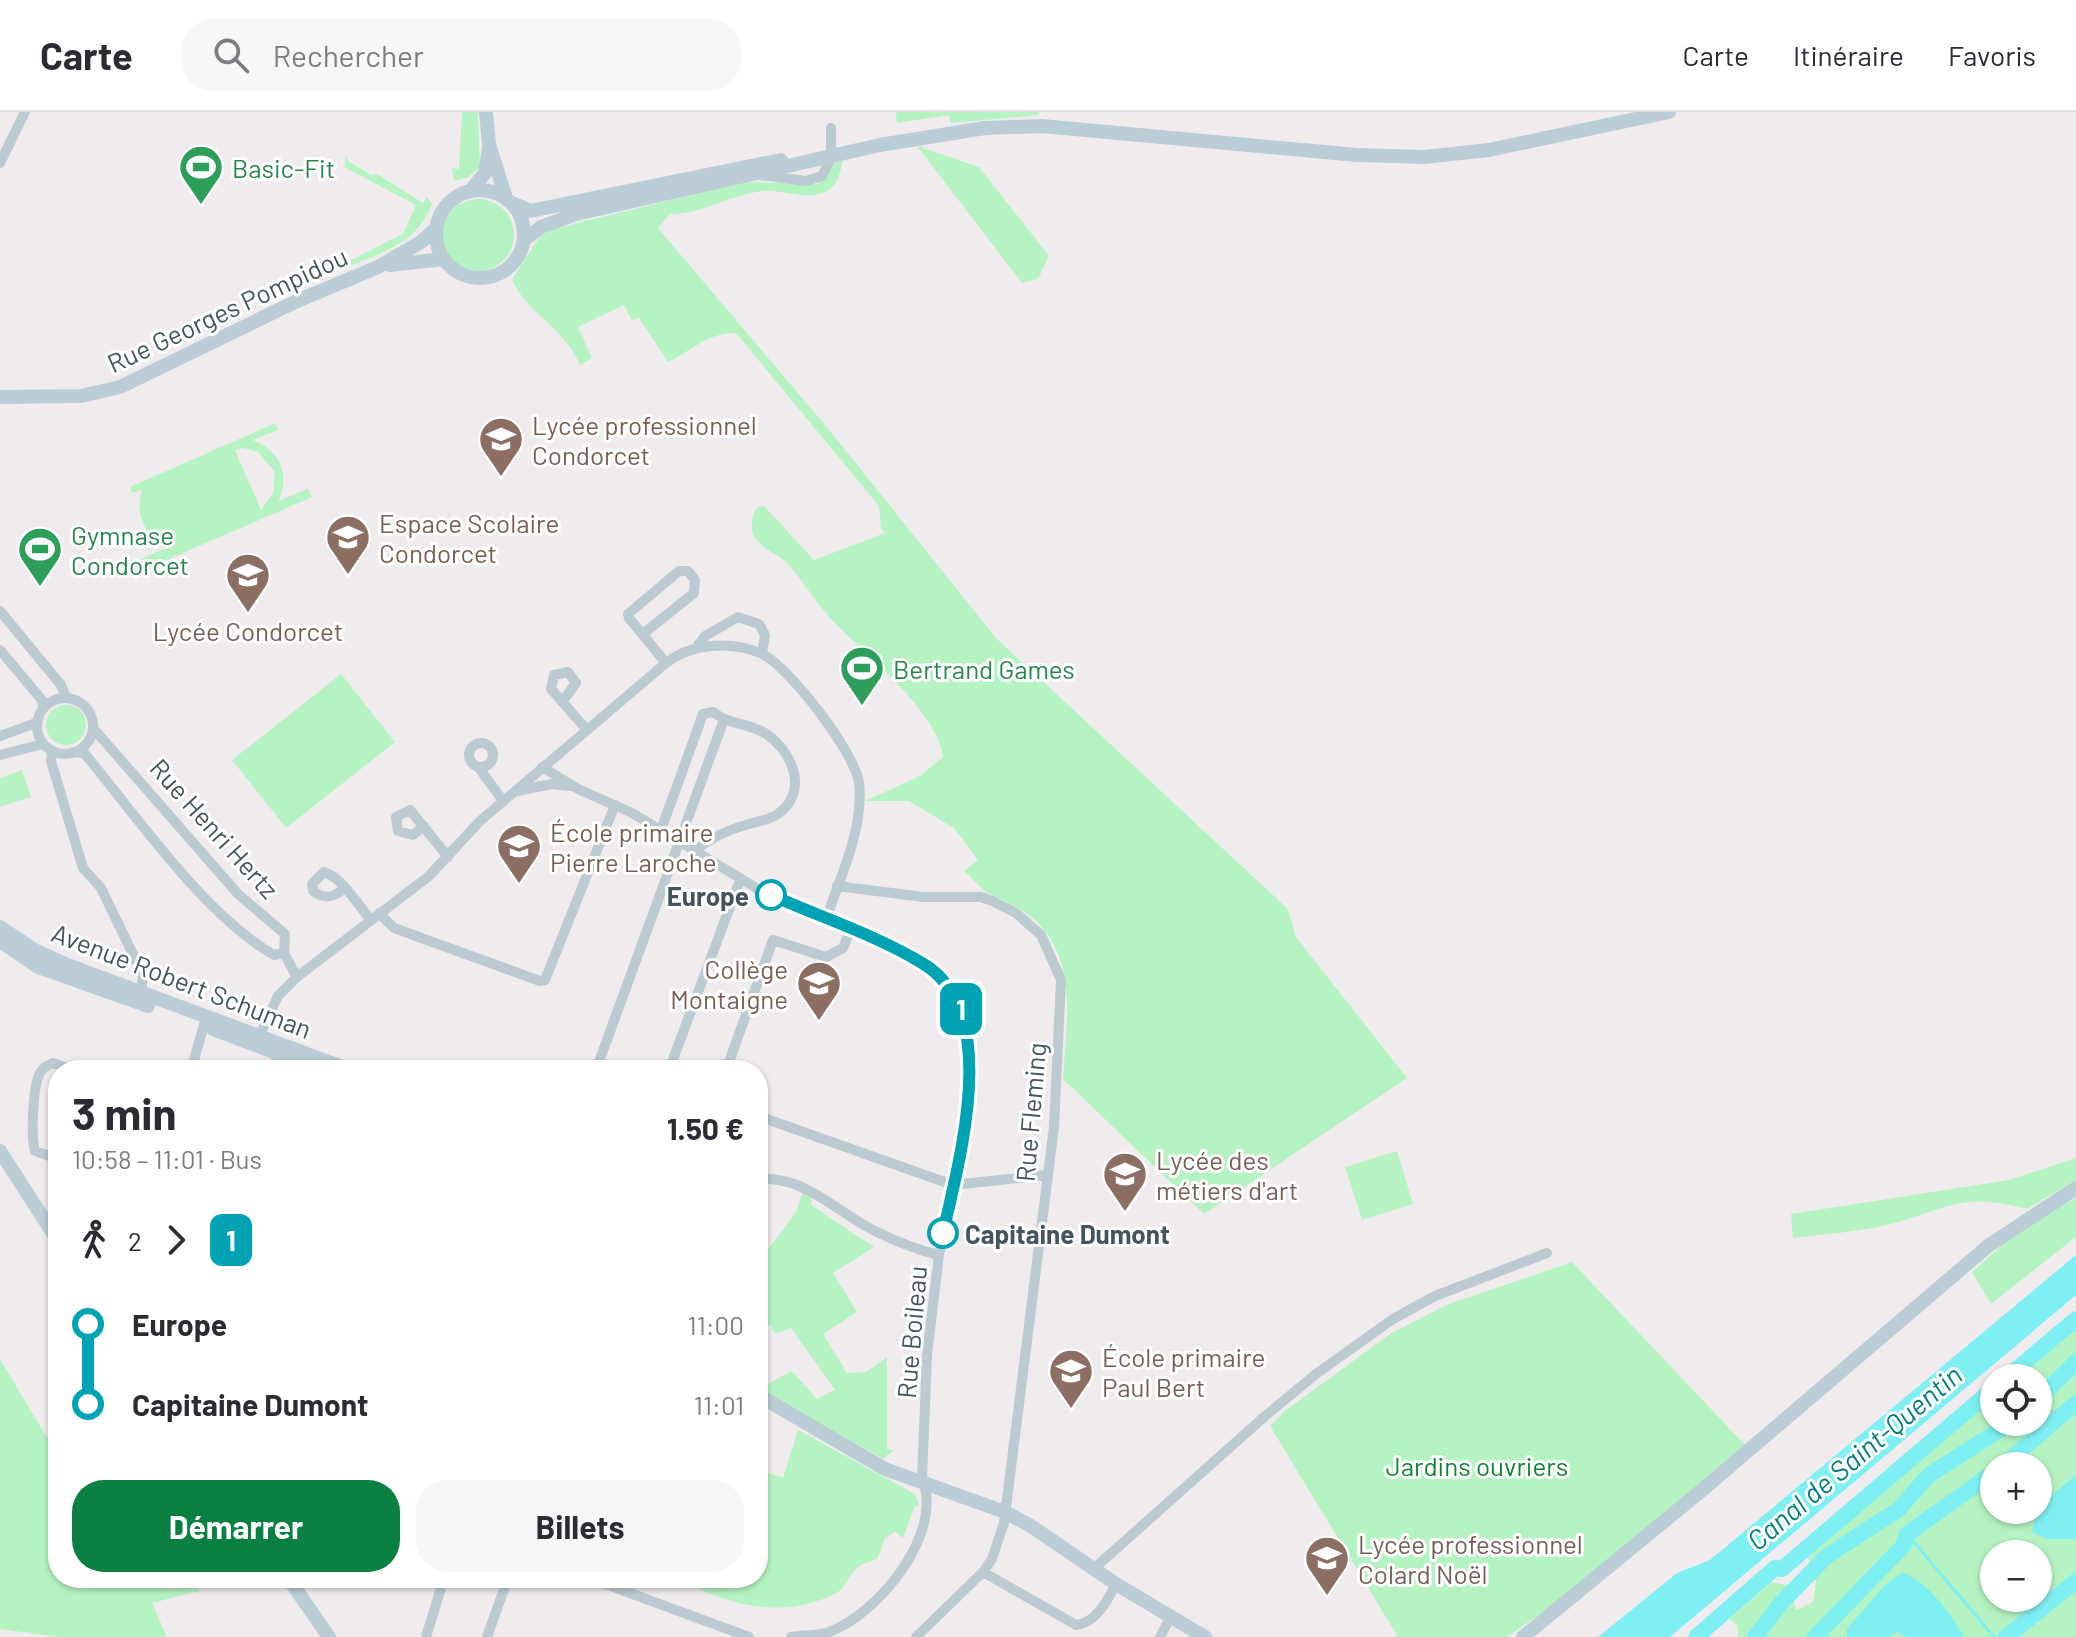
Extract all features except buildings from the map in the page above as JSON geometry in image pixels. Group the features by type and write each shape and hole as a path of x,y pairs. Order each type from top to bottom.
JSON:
{"main road":[{"path":"486,112 489,144 485,173 471,190 447,203 436,228 443,259 464,275 491,277 513,263 524,240 541,227 576,214 757,175 832,154"},
{"path":"471,190 483,189 530,211 880,145 985,128 1042,126 1357,155 1424,157 1489,150 1669,112"},
{"path":"489,144 509,200 519,214 524,240"},
{"name":"Rue Georges Pompidou","path":"0,397 81,396 120,387 297,301 378,267 413,247 436,228"},
{"name":"Rue Georges Pompidou","path":"378,267 443,259"},
{"name":"Avenue Robert Schuman","path":"0,927 36,951 205,1022"},
{"name":"Avenue Robert Schuman","path":"0,941 50,972 318,1060"},
{"path":"0,950 20,956"},
{"name":"Avenue Robert Schuman","path":"256,1041 299,1060"},
{"path":"0,1151 48,1226"},
{"path":"0,1165 32,1203"},
{"path":"1523,1637 1701,1491 1988,1246 2076,1188"},
{"path":"768,1401 885,1469 925,1486 1005,1512 1170,1618 1205,1637"},
{"path":"295,1588 329,1637"}],"street":[{"path":"0,163 25,112"},
{"path":"831,128 832,154"},
{"path":"643,634 694,593 695,580 688,571 679,571 630,610 629,618 666,663"},
{"path":"0,611 61,685 66,697"},
{"path":"696,648 705,636 738,617 759,624 765,635 762,653"},
{"path":"256,1041 278,996 297,977 422,882 513,792 666,663 696,648 730,647 762,653 784,671 843,743 859,779 858,821 826,920"},
{"path":"0,650 42,700 43,708"},
{"path":"0,736 36,723 43,708 57,698 66,697 84,705 91,715 93,728 87,743 74,752 48,748 0,755"},
{"path":"562,702 587,730"},
{"path":"661,830 703,714 713,712 723,722 752,726 770,736 789,759 796,786 780,813 722,832 694,852"},
{"path":"600,1060 723,722"},
{"path":"36,723 48,748 83,868 101,888 143,975 141,993"},
{"name":"Rue Henri Hertz","path":"74,752 84,753 217,909 262,948 274,955 284,953 285,934 238,894 105,738 93,728"},
{"path":"560,751 561,778"},
{"name":"Rue Boileau","path":"542,767 578,789 661,830 740,880 924,963 946,985 965,1020 969,1076 965,1126 939,1255 927,1355 922,1479 928,1492 921,1535 897,1578 867,1609 829,1635"},
{"path":"479,768 503,801"},
{"name":"Rue Boileau","path":"513,792 552,784 578,789"},
{"path":"344,888 374,916 394,928 540,981 545,980 615,805"},
{"path":"424,826 448,857"},
{"path":"673,1060 740,880"},
{"name":"Rue Fleming","path":"837,886 923,897 981,897 1007,907 1032,925 1047,946 1061,980 1058,1077 1005,1512 992,1559 983,1572"},
{"path":"730,1060 773,940 826,957 843,948 850,931"},
{"path":"284,953 297,977"},
{"path":"194,1060 205,1022"},
{"path":"48,1066 42,1070 37,1082 32,1142 35,1151 48,1156"},
{"path":"768,1120 953,1185 1047,1175"},
{"path":"768,1178 800,1184 873,1231 939,1255"},
{"path":"1097,1570 1098,1565 1264,1417 1316,1374 1393,1319 1435,1296 1547,1253"},
{"path":"916,1637 983,1572 1076,1625 1085,1624 1096,1615 1116,1584"},
{"path":"426,1637 441,1588"},
{"path":"487,1637 504,1588"},
{"path":"616,1588 749,1637"},
{"path":"1160,1637 1170,1618"},
{"path":"791,1637 829,1635"}],"green space":[{"path":"462,112 478,112 480,167 468,177 454,181 452,168 459,169"},
{"path":"896,112 1039,112 1039,115 951,123 949,115 897,123"},
{"path":"917,146 979,167 1049,256 1038,279 1022,283"},
{"path":"346,155 348,161 371,175 377,174 423,203 427,197 432,204 426,217 409,237 388,250 350,266 351,260 403,234 416,205 344,167"},
{"path":"843,161 835,183 822,193 750,193 694,211 670,214 658,228 830,431 996,638 1288,909 1296,937 1407,1078 1204,1214 1063,1079 1067,995 1064,974 1049,936 1030,915 987,892 964,871 978,860 954,828 909,801 865,801 920,776 943,757 938,739 914,702 832,620 786,562 759,543 753,534 752,523 759,506 765,507 814,560 885,533 881,528 879,506 736,333 709,339 668,362 639,318 632,321 624,305 578,327 592,358 580,365 573,351 527,302 512,279 541,235 553,229 744,182 818,184 836,162"},
{"path":"485,199 504,209 512,221 512,249 504,261 492,269 471,271 452,261 444,249 442,228 452,209 464,201"},
{"path":"275,423 278,430 253,440 270,451 280,465 283,482 278,501 308,489 312,497 137,573 132,563 166,548 152,537 143,523 139,507 142,490 132,493 130,487","holes":["243,448 258,452 275,472 273,493 261,510 235,450"]},
{"path":"341,674 395,742 286,828 232,760"},
{"path":"66,705 80,711 86,725 80,739 66,745 52,739 46,725 52,711"},
{"path":"22,770 31,797 0,807 0,778"},
{"path":"1397,1151 1413,1204 1362,1220 1345,1167"},
{"path":"2076,1158 2076,1180 2027,1209 1970,1202 1876,1227 1793,1238 1791,1214 2009,1180"},
{"path":"803,1192 812,1198 811,1205 874,1247 833,1273 857,1312 823,1334 847,1373 866,1372 887,1357 887,1449 894,1450 883,1459 768,1395 768,1384 792,1371 817,1399 835,1390 791,1328 775,1334 770,1324 768,1326 768,1250 796,1212"},
{"path":"2076,1198 2076,1237 1991,1304 1972,1272 2021,1228"},
{"name":"Jardins ouvriers","path":"1572,1262 1745,1445 1556,1603 1507,1637 1398,1637 1270,1426 1285,1411 1390,1334 1446,1305"},
{"path":"2076,1323 2076,1637 1738,1637 1737,1625 1729,1619 1772,1582 1791,1586 1796,1610 1813,1602 1816,1582 1808,1558 1861,1506 1980,1405 1980,1436 2052,1436 2052,1364 2028,1364"},
{"path":"0,1359 48,1439 48,1588 199,1588 199,1591 152,1603 167,1637 60,1637 0,1629"},
{"path":"798,1430 915,1494 919,1506 915,1506 903,1538 895,1532 885,1538 878,1558 857,1568 838,1592 817,1601 775,1608 754,1606 697,1588 768,1588 768,1473 783,1478"}],"water":[{"name":"Canal de Saint-Quentin","path":"2076,1255 2076,1295 1994,1364 1980,1364 1980,1376 1670,1637 1598,1637 1677,1573 1710,1560"},
{"path":"2076,1475 2076,1539 2047,1539 2032,1532 2034,1524 2052,1524 2054,1493"},
{"path":"1902,1572 1930,1591 1965,1637 1906,1637 1898,1632 1888,1637 1847,1637 1847,1629 1884,1586"}],"waterway":[{"path":"2023,1364 2076,1319"},
{"path":"2052,1385 2076,1362"},
{"path":"1696,1637 1775,1568 1782,1569 1980,1400"},
{"path":"2018,1452 2076,1403"},
{"path":"1755,1637 1781,1603 1827,1556 1899,1509 1929,1475 1990,1436"},
{"path":"1815,1637 1903,1546 1907,1534 1980,1482"},
{"path":"1907,1534 1994,1637"},
{"path":"2006,1637 2076,1581"}],"bus line":[{"name":"1","path":"771,895 924,963 953,994 965,1020 969,1042 969,1076 965,1126 943,1233"}],"place":[{"name":"Basic-Fit","path":"201,206"},
{"name":"Lycée professionnel Condorcet","path":"501,478"},
{"name":"Espace Scolaire Condorcet","path":"348,576"},
{"name":"Gymnase Condorcet","path":"40,588"},
{"name":"Lycée Condorcet","path":"248,614"},
{"name":"Bertrand Games","path":"862,707"},
{"name":"École primaire Pierre Laroche","path":"519,885"},
{"name":"Europe","path":"771,895"},
{"name":"Collège Montaigne","path":"819,1022"},
{"name":"Lycée des métiers d'art","path":"1125,1213"},
{"name":"Capitaine Dumont","path":"943,1233"},
{"name":"École primaire Paul Bert","path":"1071,1410"},
{"name":"Lycée professionnel Colard Noël","path":"1327,1597"}]}
